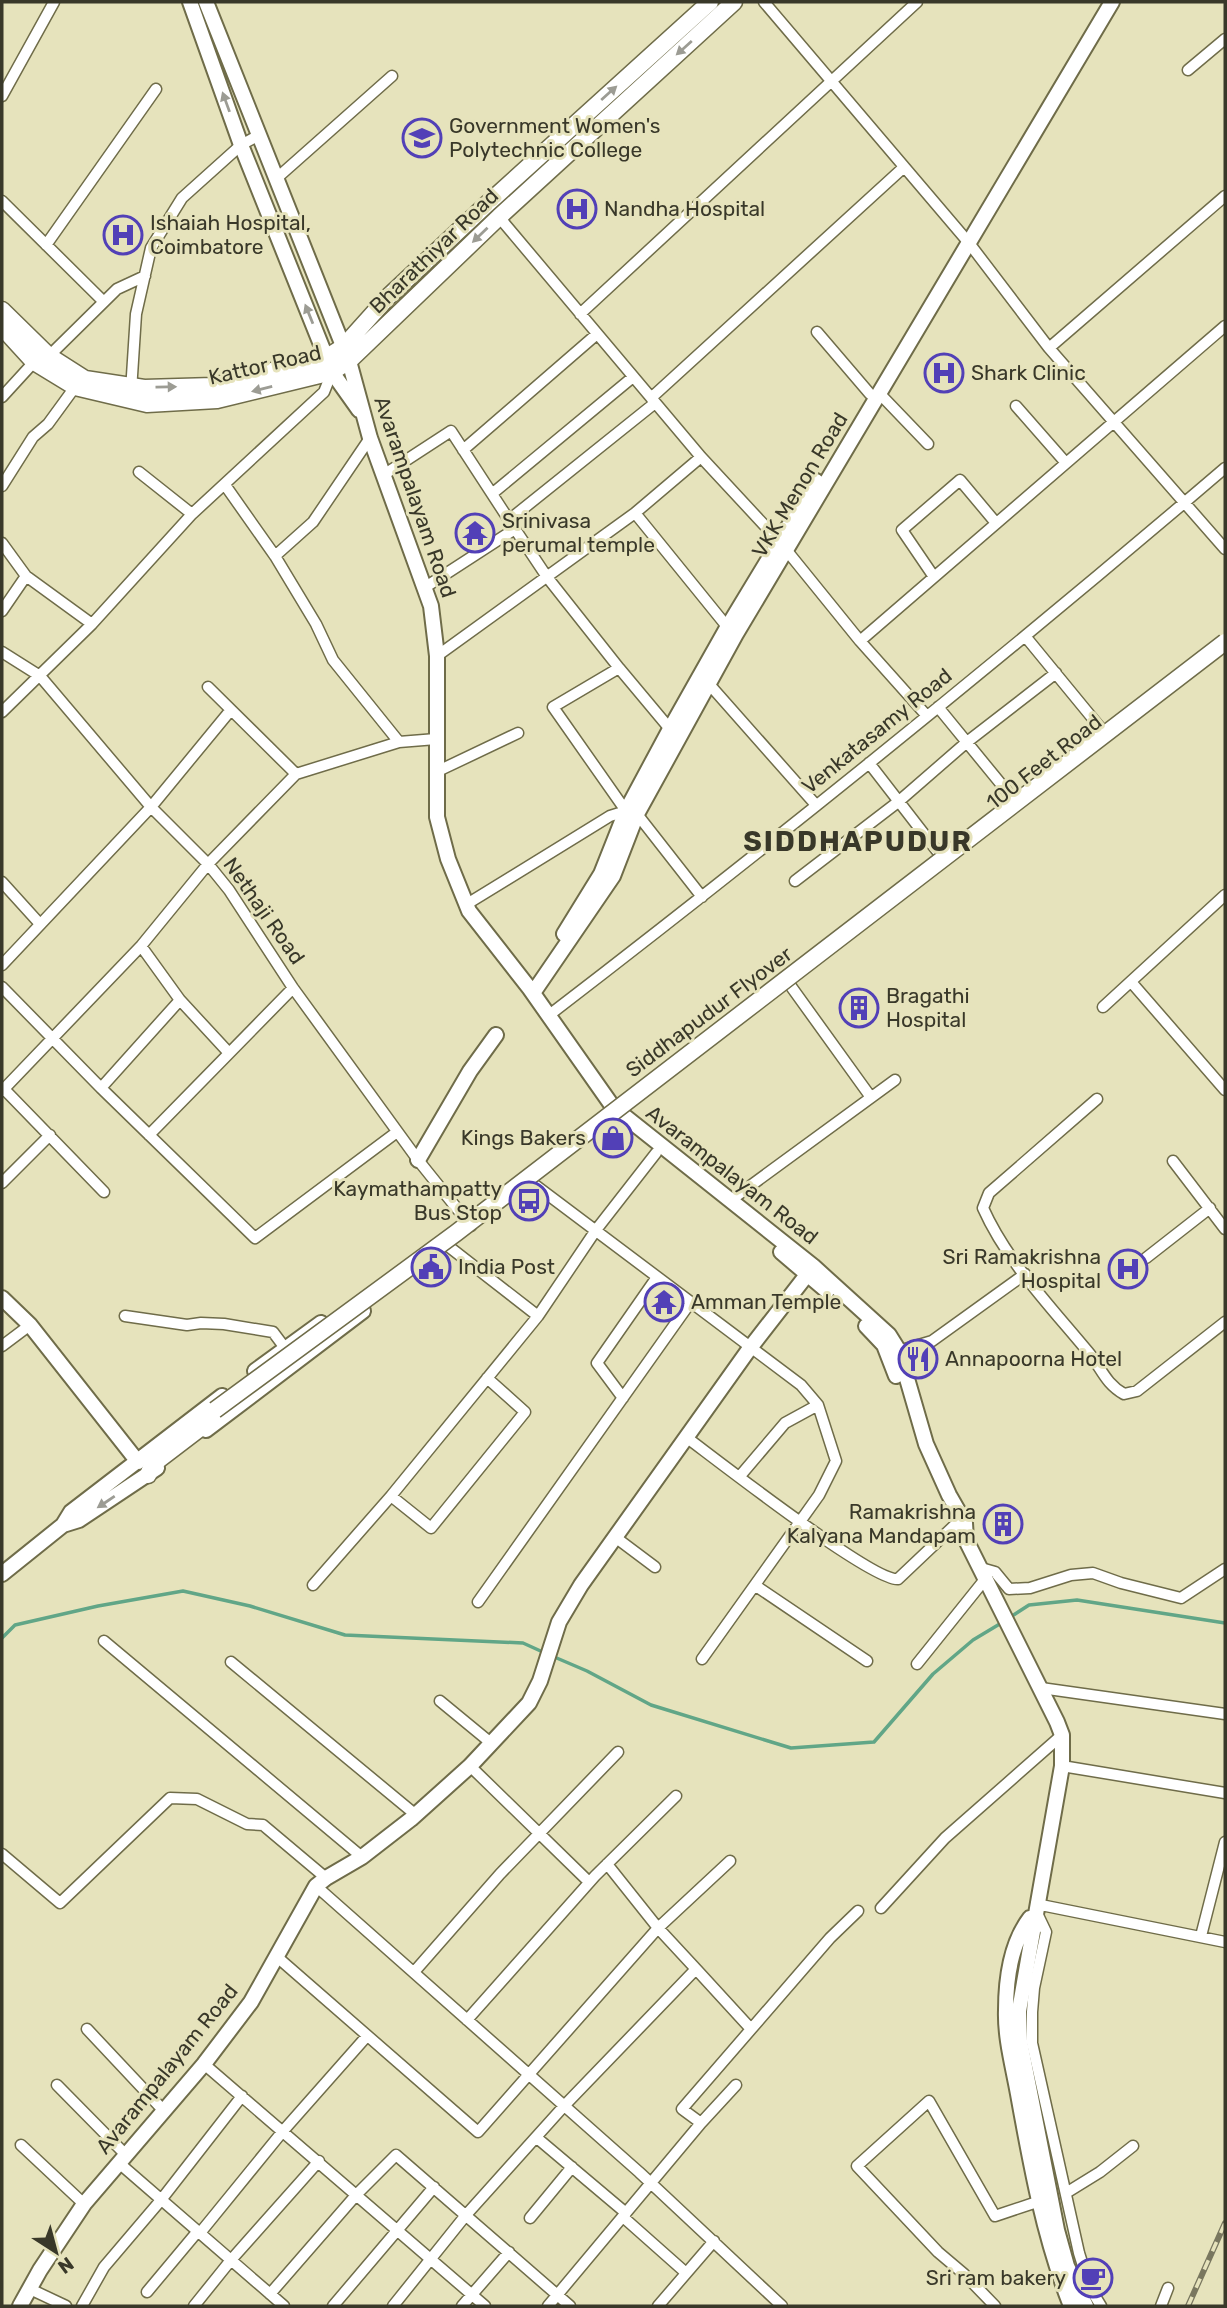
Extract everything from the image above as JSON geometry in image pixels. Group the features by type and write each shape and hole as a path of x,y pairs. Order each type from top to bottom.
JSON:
{"main road":[{"name":"Bharathiyar Road","path":"329,364 346,354 734,2"},
{"name":"Bharathiyar Road","path":"346,354 388,298 702,4"},
{"name":"Kattor Road","path":"2,310 41,359 85,379 130,393"},
{"name":"Kattor Road","path":"2,327 75,387 130,393 144,388 213,386 329,364"},
{"name":"Siddhapudur Flyover","path":"143,1468 152,1465 215,1410 456,1233 1225,642"},
{"name":"Siddhapudur Flyover","path":"158,1445 185,1435"}],"street":[{"path":"2,96 54,2"},
{"path":"190,2 241,145 329,364 364,417"},
{"name":"Avarampalayam Road","path":"20,2306 84,2204 204,2064 251,2002 321,1882 362,1857 416,1815 470,1766 529,1703 540,1681 559,1622 580,1585 750,1348 810,1270 732,1200 616,1113 532,991 469,911 448,859 437,817 438,656 431,606 370,439 346,354 206,2"},
{"path":"764,2 966,239 1049,348 1225,549"},
{"path":"580,314 917,2"},
{"name":"VKK Menon Road","path":"966,239 1103,2"},
{"name":"VKK Menon Road","path":"532,991 613,876 631,812 670,729 1112,2"},
{"path":"1188,70 1225,40"},
{"path":"276,178 392,76"},
{"path":"46,245 156,89"},
{"path":"130,393 136,314 151,248 182,198 241,145 259,135"},
{"path":"509,520 653,400 903,167"},
{"path":"1049,348 1225,196"},
{"path":"2,201 103,301"},
{"path":"499,217 701,457 783,546 860,641 927,716"},
{"path":"2,397 117,289 145,276"},
{"path":"860,641 1225,326"},
{"path":"817,332 874,393 928,444"},
{"path":"463,450 597,334"},
{"path":"2,712 92,624 192,514 324,392 329,364"},
{"path":"493,493 633,377"},
{"path":"2,486 33,437 48,424 75,387"},
{"path":"1016,406 1066,463"},
{"path":"385,474 451,431 547,577 670,729"},
{"path":"275,556 313,522 370,439"},
{"path":"438,656 635,513 701,457"},
{"name":"Venkatasamy Road","path":"548,1016 702,897 1026,636 1225,468"},
{"path":"139,472 192,514"},
{"path":"934,577 902,530 960,480 996,523"},
{"path":"225,485 275,556 316,624 333,660 399,741"},
{"path":"635,513 732,631"},
{"path":"424,588 515,529"},
{"path":"2,543 26,576 92,624"},
{"path":"2,611 26,576"},
{"name":"VKK Menon Road","path":"631,812 709,684 732,631"},
{"path":"1026,636 1103,731"},
{"name":"100 Feet Road","path":"616,1113 941,856 1225,637"},
{"name":"100 Feet Road","path":"616,1113 790,985 1225,648"},
{"name":"Nethaji Road","path":"2,652 40,676 151,807 208,864 229,890 293,988 397,1132 469,1223"},
{"path":"619,668 553,707 631,812 702,897"},
{"path":"795,881 898,802 967,742 1056,673"},
{"path":"709,684 816,805"},
{"path":"208,687 296,774"},
{"path":"938,707 1014,800"},
{"path":"2,965 151,807 230,711"},
{"path":"436,772 518,733"},
{"path":"104,1192 3,1090 141,946 208,864 296,774 399,741 436,738"},
{"path":"869,763 941,856"},
{"path":"467,904 610,816 631,812"},
{"path":"2,882 40,924"},
{"path":"1103,1007 1225,895"},
{"path":"141,946 180,1000 229,1053"},
{"path":"1132,983 1225,1090"},
{"path":"790,985 870,1096"},
{"path":"2,986 101,1088 255,1238 397,1132"},
{"path":"149,1135 293,988"},
{"path":"101,1088 180,1000"},
{"path":"418,1160 470,1071 496,1035"},
{"path":"732,1200 895,1080"},
{"path":"1097,1099 989,1193 983,1208 990,1224 1025,1274 1095,1360 1111,1386 1124,1394 1137,1391 1225,1322"},
{"path":"616,1113 656,1153 810,1270 894,1352 919,1425 944,1484 965,1523 967,1539"},
{"path":"143,1468 158,1445 285,1348 531,1182 616,1113"},
{"path":"2,1574 63,1525 79,1520 143,1468 448,1246 469,1223 616,1113"},
{"path":"2,1183 50,1135"},
{"path":"313,1585 391,1496 538,1316 596,1230 656,1153"},
{"path":"1173,1161 1225,1229"},
{"path":"531,1182 801,1385 818,1405 836,1461 819,1495 702,1659"},
{"path":"1146,1258 1210,1208"},
{"path":"448,1246 538,1316"},
{"path":"894,1352 932,1341 1025,1274"},
{"path":"623,1398 597,1363 657,1277"},
{"path":"2,1298 30,1325 143,1468"},
{"path":"478,1602 691,1303"},
{"path":"125,1316 187,1325 224,1324 273,1332 285,1348"},
{"path":"2,1346 30,1325"},
{"path":"894,1352 918,1450 939,1495 967,1539 1062,1735 1062,1766 1019,2011 1020,2042 1057,2230 1067,2266 1086,2306"},
{"path":"391,1496 431,1528 525,1412 487,1378"},
{"path":"740,1476 785,1423 818,1405"},
{"path":"686,1437 867,1568 891,1580 898,1579 956,1524"},
{"path":"615,1537 655,1567"},
{"path":"916,1664 986,1577 995,1572 1009,1589 1030,1588 1071,1575 1093,1573 1181,1598 1225,1569"},
{"path":"756,1586 867,1661"},
{"path":"104,1641 362,1857"},
{"path":"231,1662 416,1815"},
{"path":"1041,1688 1225,1714"},
{"path":"440,1701 491,1743"},
{"path":"881,1908 945,1838 1062,1735"},
{"path":"414,1972 539,1833 618,1752"},
{"path":"470,1766 589,1882"},
{"path":"1062,1766 1225,1793"},
{"path":"467,2020 589,1882 676,1796"},
{"path":"2,1854 60,1903 170,1798 197,1799 247,1824 263,1825 414,1972 652,2184 782,2306"},
{"path":"1201,1936 1225,1842"},
{"path":"276,1956 478,2132 658,1928 730,1861"},
{"path":"607,1864 658,1928 751,2029"},
{"path":"701,2123 682,2109 830,1938 858,1910"},
{"path":"1035,1913 1201,1936 1225,1942"},
{"path":"1035,1913 1046,1932 1034,1988 1031,2012 1032,2043 1079,2253 1090,2288 1101,2306"},
{"path":"1035,1913 1026,1923 1012,1956 1006,2010 1009,2045 1048,2241 1071,2306"},
{"path":"393,2306 466,2215 564,2106 696,1969"},
{"path":"86,2029 163,2111"},
{"path":"147,2292 367,2036"},
{"path":"204,2064 485,2306"},
{"path":"57,2085 161,2200 284,2306"},
{"path":"548,2306 736,2085"},
{"path":"82,2306 104,2267 161,2200 242,2096"},
{"path":"995,2306 857,2166 929,2101 995,2216 1040,2201"},
{"path":"537,2138 685,2272"},
{"path":"21,2145 84,2204"},
{"path":"1066,2193 1100,2172 1132,2146"},
{"path":"270,2294 357,2194 396,2155 570,2306"},
{"path":"194,2306 319,2161"},
{"path":"530,2218 572,2167"},
{"path":"333,2306 434,2187"},
{"path":"658,2306 714,2241"},
{"path":"462,2306 509,2252"},
{"path":"1161,2306 1168,2288"},
{"path":"30,2289 66,2306"}],"waterway":[{"path":"2,1638 15,1625 98,1606 183,1591 250,1606 345,1635 523,1643 545,1653"},
{"path":"1009,1618 1029,1605 1077,1600 1225,1623"},
{"path":"552,1656 651,1705 791,1748 874,1742 933,1674 973,1640 1003,1622"}],"railway":[{"path":"1188,2306 1225,2223"}],"place":[{"name":"Government Women's Polytechnic College","path":"422,138"},
{"name":"Nandha Hospital","path":"577,209"},
{"name":"Ishaiah Hospital, Coimbatore","path":"123,235"},
{"name":"Shark Clinic","path":"944,373"},
{"name":"Srinivasa perumal temple","path":"475,533"},
{"name":"Bragathi Hospital","path":"859,1008"},
{"name":"Kings Bakers","path":"613,1138"},
{"name":"Kaymathampatty Bus Stop","path":"529,1201"},
{"name":"India Post","path":"431,1267"},
{"name":"Sri Ramakrishna Hospital","path":"1128,1269"},
{"name":"Amman Temple","path":"664,1302"},
{"name":"Annapoorna Hotel","path":"918,1359"},
{"name":"Ramakrishna Kalyana Mandapam","path":"1003,1524"},
{"name":"Sri ram bakery","path":"1093,2278"}],"district":[{"name":"SIDDHAPUDUR","path":"858,841"}]}
